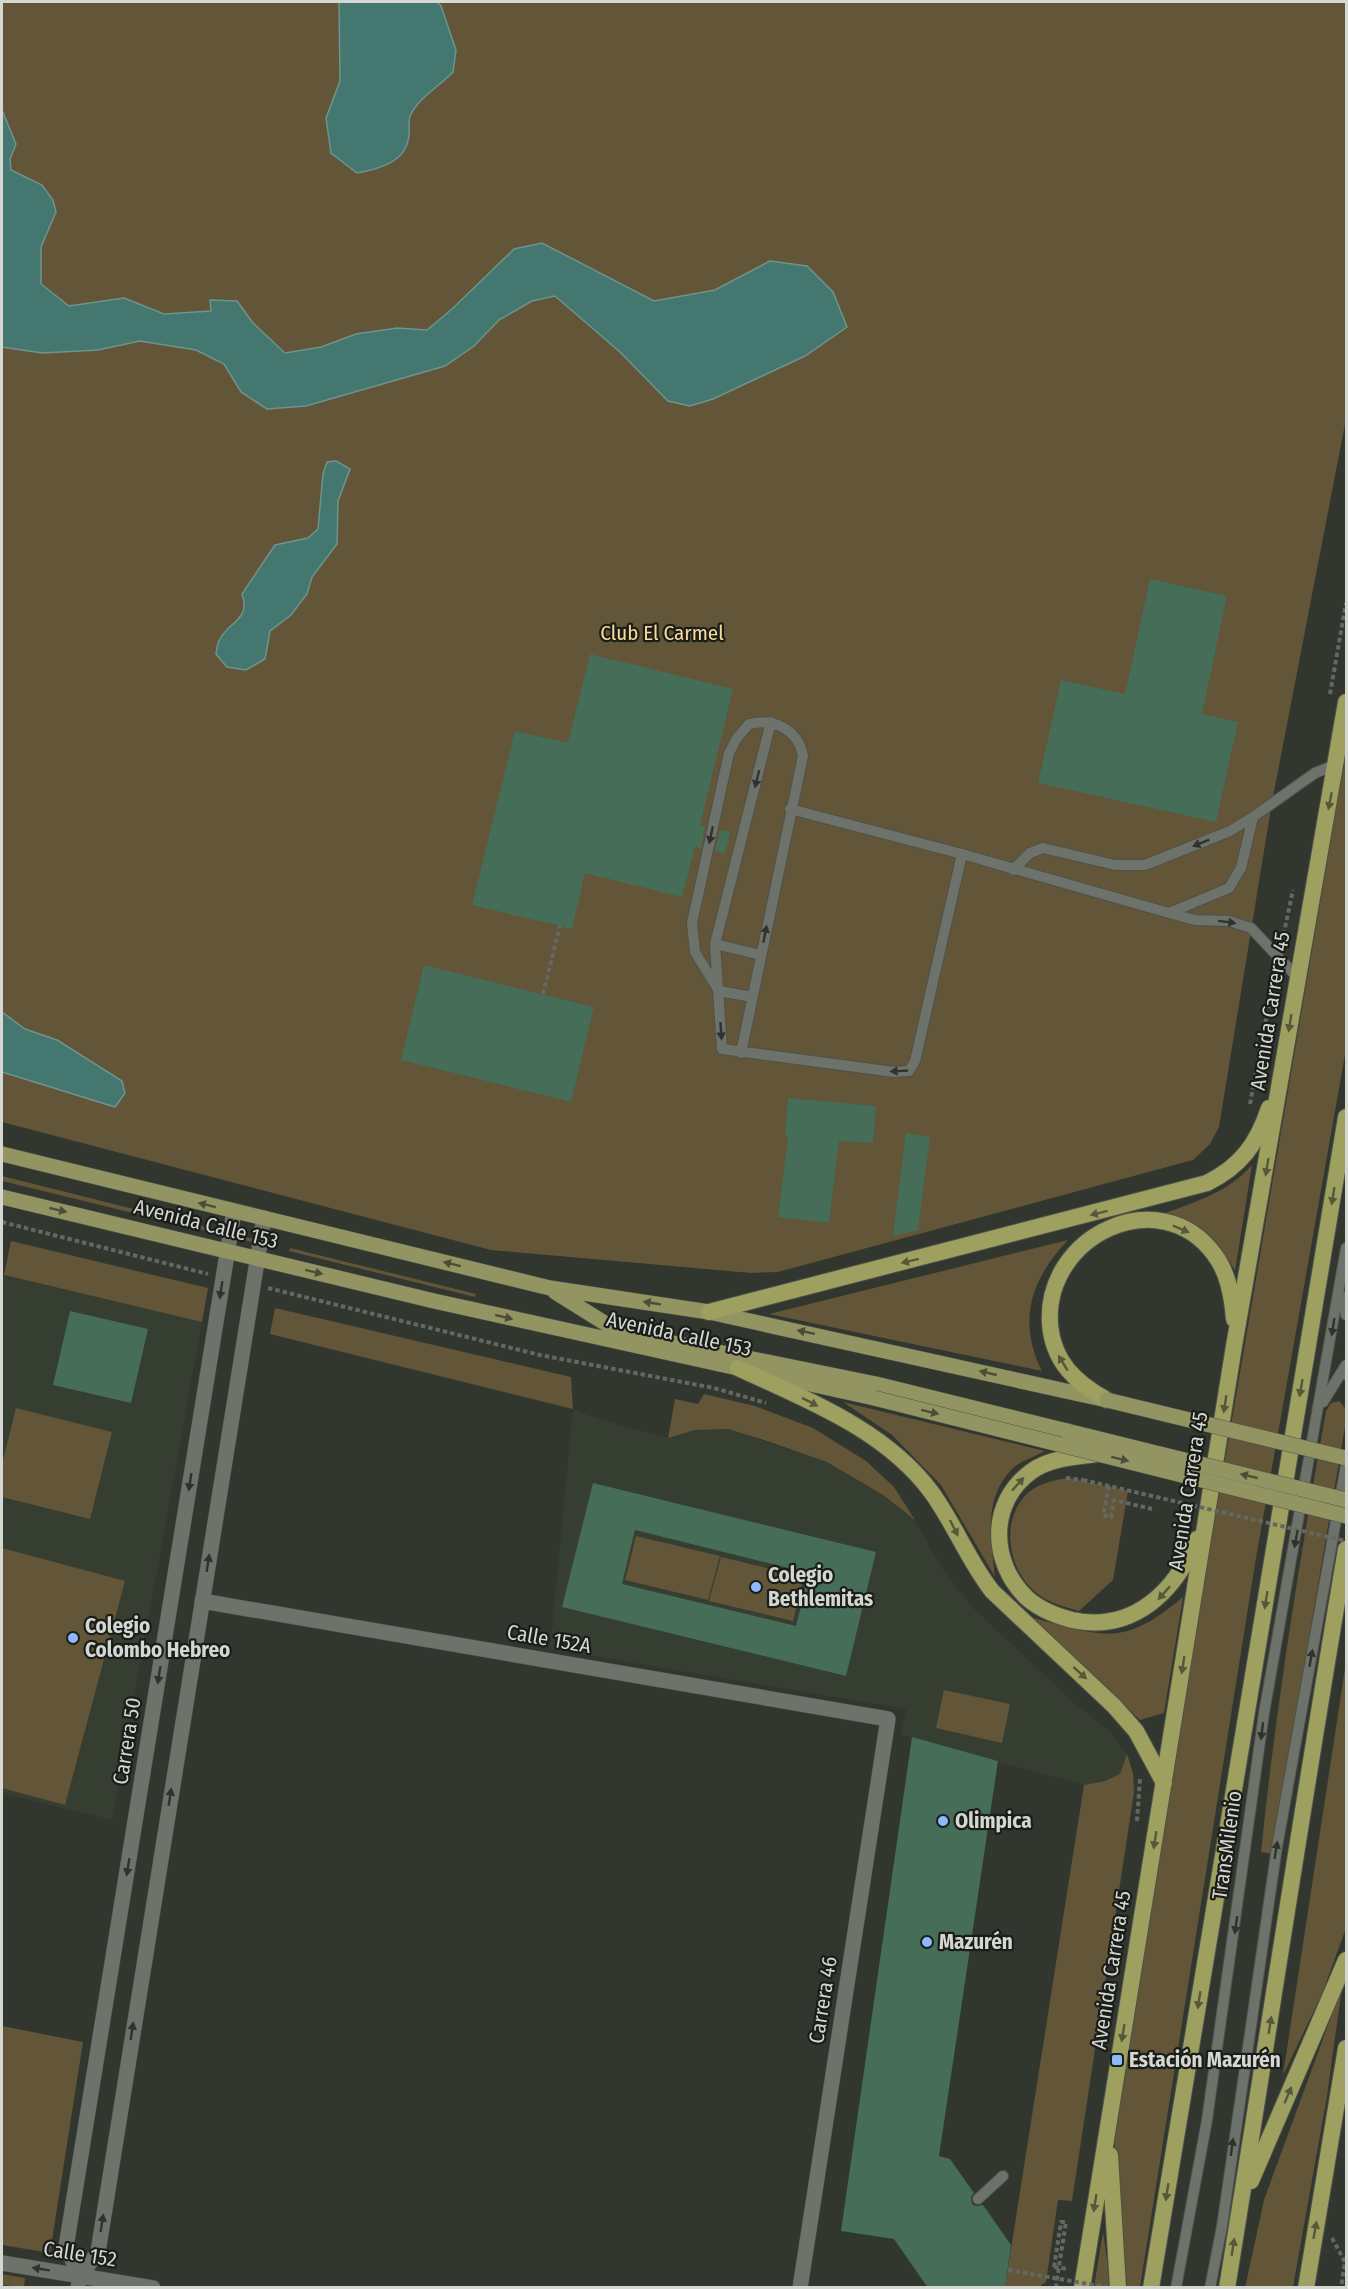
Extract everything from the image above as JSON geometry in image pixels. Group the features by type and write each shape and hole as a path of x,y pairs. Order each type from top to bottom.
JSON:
{"highway":[{"name":"Avenida Carrera 45","path":"1082,2288 1234,1346 1347,702"},
{"path":"710,1312 1206,1183 1229,1171 1247,1154 1262,1127 1283,1068"},
{"path":"1151,2288 1347,1117"},
{"path":"1107,1400 1089,1390 1069,1373 1056,1350 1050,1331 1049,1312 1052,1293 1059,1274 1069,1258 1099,1232 1136,1221 1156,1222 1175,1226 1193,1235 1208,1247 1222,1266 1230,1288 1234,1346"},
{"path":"738,1368 845,1420 872,1437 911,1470 951,1520 976,1571 992,1591 1125,1718 1140,1738 1164,1783"},
{"path":"1098,1454 1051,1462 1033,1470 1016,1484 1005,1501 998,1519 998,1538 1009,1575 1029,1600 1058,1616 1098,1623 1113,1621 1134,1614 1157,1600 1187,1562 1209,1504"},
{"path":"1227,2288 1311,1753 1347,1549"},
{"path":"1240,2207 1347,1960"},
{"path":"1306,2288 1347,2048"},
{"path":"1108,2124 1118,2288"}],"main road":[{"name":"Avenida Calle 153","path":"2,1154 550,1288 710,1312 884,1349 1347,1458"},
{"name":"Avenida Calle 153","path":"2,1197 445,1304 738,1368 875,1391 1098,1454 1347,1516"},
{"name":"Avenida Calle 153","path":"550,1288 619,1332 1347,1500"}],"street":[{"name":"Carrera 50","path":"79,2282 66,2247 234,1211"},
{"path":"79,2282 98,2252 264,1218"},
{"name":"Calle 152A","path":"202,1601 888,1719"},
{"name":"Carrera 46","path":"800,2288 888,1719"},
{"name":"Calle 152","path":"2,2263 79,2282 153,2288"}],"lane":[{"path":"771,722 715,944 722,1049 894,1072 909,1071 915,1061 924,1025 962,854"},
{"path":"741,1053 802,756 800,743 782,726 771,722 749,724 737,738 729,753 692,923 695,952 719,991 752,997"},
{"path":"1013,870 1030,853 1042,848 1115,865 1145,865 1230,831 1315,773 1337,764"},
{"path":"790,810 962,854 1195,920 1229,921 1251,928 1278,960 1298,978"},
{"path":"1169,913 1229,888 1241,868 1253,817"},
{"path":"715,944 761,955"},
{"name":"TransMilenio","path":"1176,2288 1208,2120 1264,1713 1347,1248"},
{"name":"TransMilenio","path":"1347,1270 1340,1287 1347,1315"},
{"name":"TransMilenio","path":"1320,1408 1346,1364"},
{"name":"TransMilenio","path":"1346,1364 1347,1375"},
{"path":"1210,2288 1222,2226 1277,1847 1347,1465"},
{"path":"978,2199 1003,2176"}],"path":[{"path":"1328,703 1347,603"},
{"path":"1248,1115 1295,881"},
{"path":"543,994 560,926"},
{"path":"2,1222 201,1272"},
{"path":"275,1290 540,1355 714,1388 772,1405"},
{"path":"1059,1479 1083,1480 1347,1541"},
{"path":"1109,1486 1102,1515 1111,1517 1114,1500 1152,1509"},
{"path":"1137,1822 1140,1800 1139,1774"},
{"path":"1054,2267 1061,2222 1065,2222 1056,2288"},
{"path":"1334,2227 1332,2238 1345,2262 1341,2288"},
{"path":"1065,2288 1070,2257"},
{"path":"1008,2270 1111,2288"}],"shaded area":[{"name":"Colegio Colombo Hebreo","path":"2,1275 202,1322 112,1820 2,1793"},
{"name":"Colegio Bethlemitas","path":"573,1409 598,1419 668,1438 695,1430 728,1429 827,1462 883,1495 915,1520 941,1567 971,1606 1072,1701 1108,1730 1127,1754 1120,1774 1105,1781 1084,1785 901,1735 906,1709 550,1649"}],"green space":[{"name":"Club El Carmel","path":"2,2 1346,2 1346,419 1272,802 1219,1127 1210,1144 1193,1160 778,1272 751,1273 491,1250 2,1122"},
{"path":"1346,751 1346,1049 1256,1558 1140,2287 1127,2288 1114,2140 1168,1795"},
{"path":"1252,1165 1235,1271 1221,1249 1205,1234 1185,1223 1160,1215 1221,1190"},
{"path":"2,1176 257,1240 256,1243 2,1181"},
{"path":"1068,1240 1045,1270 1032,1301 1029,1318 1030,1335 1034,1353 1042,1371 769,1314"},
{"path":"11,1241 208,1288 202,1322 4,1275"},
{"path":"290,1248 476,1294 475,1297 289,1251"},
{"path":"275,1308 571,1377 573,1409 270,1334"},
{"path":"704,1394 755,1406 813,1428 866,1461 894,1487 915,1520 883,1495 827,1462 767,1441 728,1429 695,1430 668,1438 675,1399 698,1404"},
{"path":"1339,1401 1346,1409 1346,1421 1272,1854 1261,1852 1289,1631 1326,1411 1331,1403"},
{"path":"843,1402 1045,1451 1012,1469 997,1493 991,1520 995,1577 941,1485 892,1435"},
{"path":"16,1408 112,1432 90,1519 2,1497 2,1464"},
{"path":"1068,1478 1128,1491 1113,1580 1079,1611 1046,1599 1029,1586 1016,1564 1010,1539 1014,1514 1020,1502 1029,1492 1047,1482"},
{"path":"636,1536 720,1556 708,1600 625,1580"},
{"path":"2,1548 125,1581 65,1805 2,1788"},
{"path":"721,1557 804,1577 793,1621 709,1601"},
{"path":"1183,1597 1164,1713 1140,1720 1029,1617 1094,1633 1110,1634 1143,1625"},
{"path":"1346,1662 1346,1928 1322,1994 1283,2075"},
{"path":"944,1690 1010,1704 1002,1743 936,1728"},
{"path":"1127,1754 1133,1773 1134,1792 1072,2201 1058,2200 1046,2282 1039,2287 1005,2287 1084,1785 1105,1781 1120,1774"},
{"path":"1342,1987 1327,2096 1293,2287 1245,2288 1264,2200"},
{"path":"2,2026 83,2042 50,2253 2,2245"},
{"path":"1103,2232 1111,2287 1094,2287"},
{"path":"2,2274 25,2278 24,2287 2,2285"}],"water":[{"path":"339,2 437,2 441,6 456,50 453,72 424,98 410,116 409,135 403,152 391,163 357,173 331,153 326,118 340,81"},
{"path":"2,110 16,144 10,159 11,170 42,185 53,200 56,212 41,247 41,284 69,306 124,298 164,314 211,311 210,300 237,301 253,323 285,353 321,347 356,334 397,328 427,330 514,249 542,243 654,301 715,290 770,261 807,266 833,292 847,327 805,356 713,399 690,406 668,401 620,352 555,296 532,301 499,320 474,346 445,366 306,406 267,409 241,392 224,364 196,350 140,341 98,350 42,353 2,347"},
{"path":"336,461 350,469 338,501 337,544 312,577 307,594 291,615 270,631 265,659 246,670 227,667 216,654 217,646 224,633 238,620 244,609 242,594 275,545 308,538 318,529 323,474 327,462"},
{"path":"2,1012 25,1029 57,1040 122,1081 125,1093 115,1107 2,1072"}],"building":[{"path":"1150,579 1227,596 1202,714 1238,722 1216,822 1038,783 1061,680 1125,694"},
{"path":"590,654 733,689 700,825 705,826 701,848 695,847 682,897 585,873 572,929 472,905 515,731 568,743"},
{"path":"720,830 730,832 725,854 715,851"},
{"path":"424,965 594,1007 571,1102 401,1060"},
{"path":"788,1098 876,1106 873,1143 839,1141 829,1223 778,1217 788,1137 785,1136"},
{"path":"906,1133 930,1137 918,1230 893,1236"},
{"path":"70,1311 148,1329 131,1403 53,1385"},
{"path":"593,1483 876,1552 846,1676 562,1607","holes":["635,1530 809,1573 796,1626 622,1584"]},
{"name":"Mazurén","path":"912,1737 998,1761 939,2156 950,2159 974,2193 971,2197 972,2204 983,2205 1011,2245 1005,2288 928,2288 894,2239 841,2231"}],"place":[{"name":"Colegio Bethlemitas","path":"756,1587"},
{"name":"Colegio Colombo Hebreo","path":"73,1638"},
{"name":"Olimpica","path":"943,1821"},
{"name":"Mazurén","path":"927,1942"},
{"name":"Estación Mazurén","path":"1117,2060"}]}
